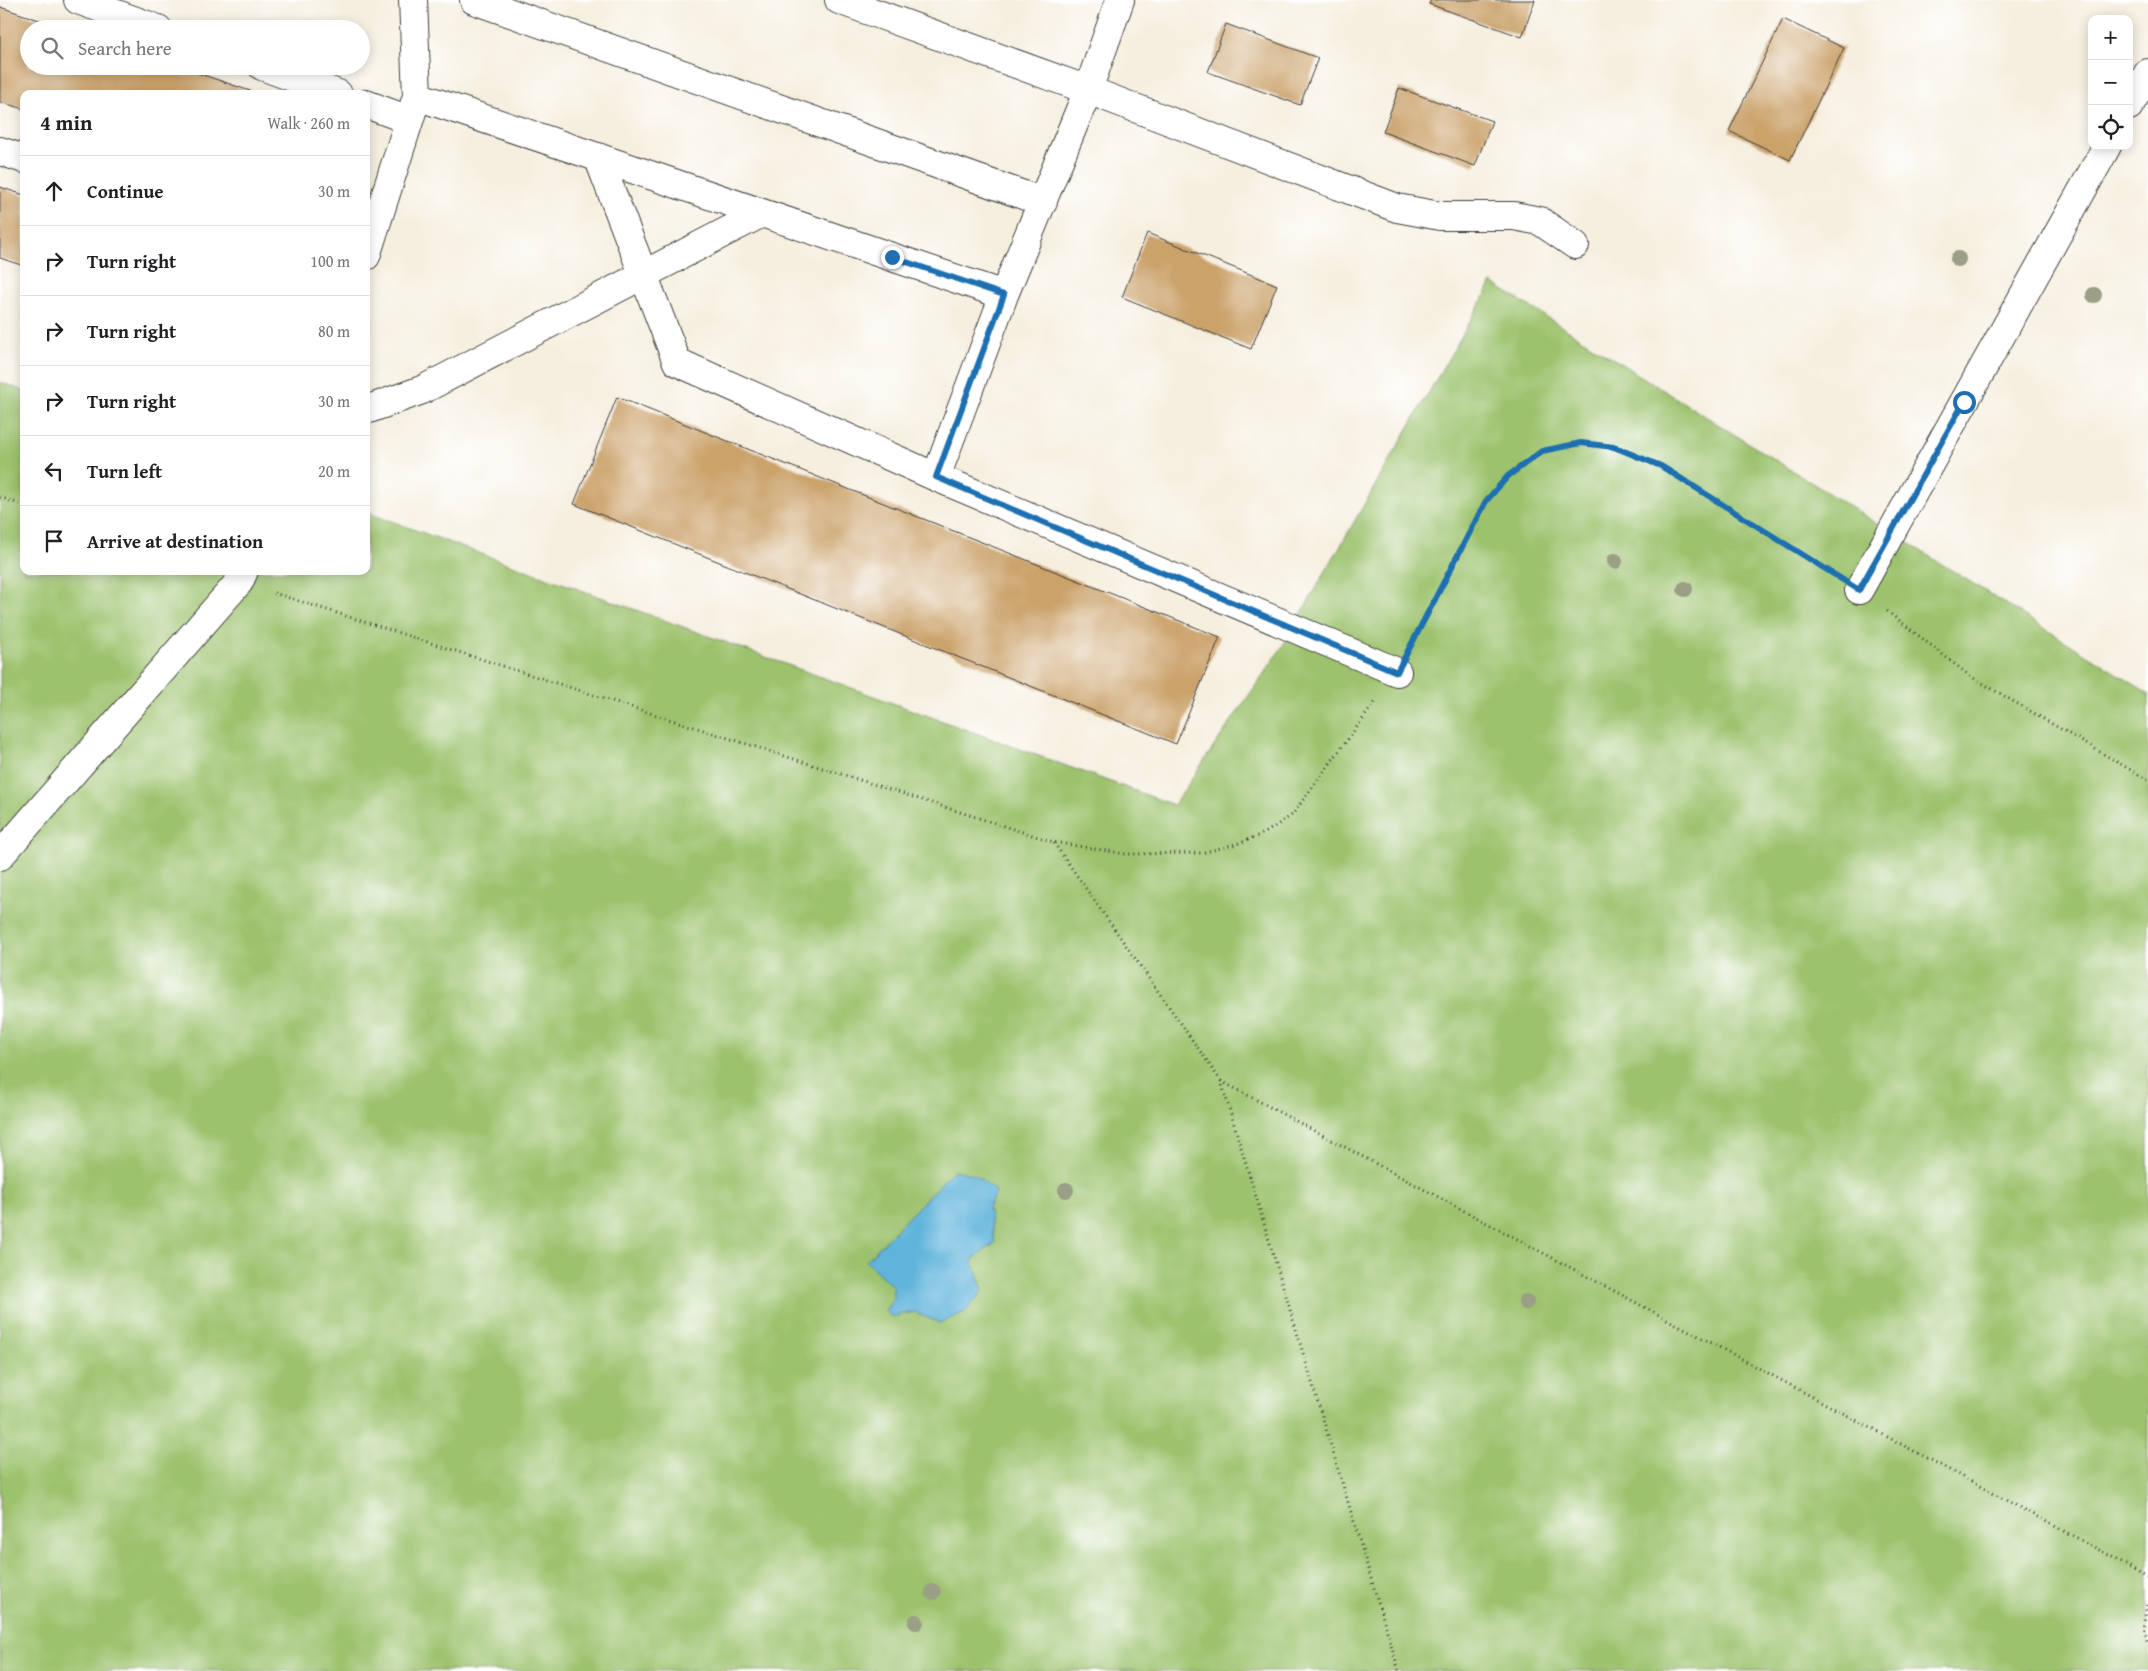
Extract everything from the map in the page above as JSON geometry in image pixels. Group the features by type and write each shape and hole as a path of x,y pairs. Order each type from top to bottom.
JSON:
{"lane":[{"path":"78,0 133,20"},
{"path":"370,243 413,108 413,0"},
{"path":"474,0 1043,202"},
{"path":"839,0 1088,90 1397,208 1440,216 1514,216 1540,221 1575,245"},
{"path":"936,477 1004,295 1088,90 1120,0"},
{"path":"2130,105 2148,73"},
{"path":"286,75 327,90"},
{"path":"370,104 413,108 598,157 1004,295"},
{"path":"1859,590 2105,150"},
{"path":"0,151 20,158"},
{"path":"598,157 677,362 936,477 1397,672"},
{"path":"370,409 422,390 762,213"},
{"path":"0,856 242,576"}],"path":[{"path":"242,576 1054,842 1126,854 1201,853 1236,844 1264,833 1292,815 1397,672 1486,501 1508,476 1542,451 1581,443 1614,447 1661,466 1859,590 1970,676 2148,780"},
{"path":"0,497 20,504"},
{"path":"1054,842 1222,1081 1399,1671"},
{"path":"1222,1081 2148,1576"},
{"path":"2148,1605 2144,1627 2148,1645"}],"green space":[{"path":"1492,283 2148,693 2148,1671 0,1671 0,382 20,390 20,575 370,575 370,513 1174,805 1282,647"}],"water":[{"path":"954,1170 976,1175 996,1192 988,1208 995,1243 972,1260 983,1291 965,1312 940,1323 914,1312 891,1317 885,1310 893,1300 893,1287 866,1261"}],"building":[{"path":"1431,0 1535,0 1522,37 1429,4"},
{"path":"0,7 39,20 20,20 20,75 203,75 247,90 20,90 20,108 0,102"},
{"path":"1783,19 1844,48 1790,160 1729,131"},
{"path":"1226,24 1318,58 1300,105 1208,72"},
{"path":"1399,88 1492,121 1475,166 1383,132"},
{"path":"0,187 20,194 20,265 0,258"},
{"path":"1147,233 1277,285 1251,349 1122,297"},
{"path":"617,397 1220,637 1176,744 574,504"}],"route":[{"path":"892,257 1004,295 936,477 1397,672 1486,501 1508,476 1542,451 1581,443 1614,447 1661,466 1859,590 1964,402"}]}
